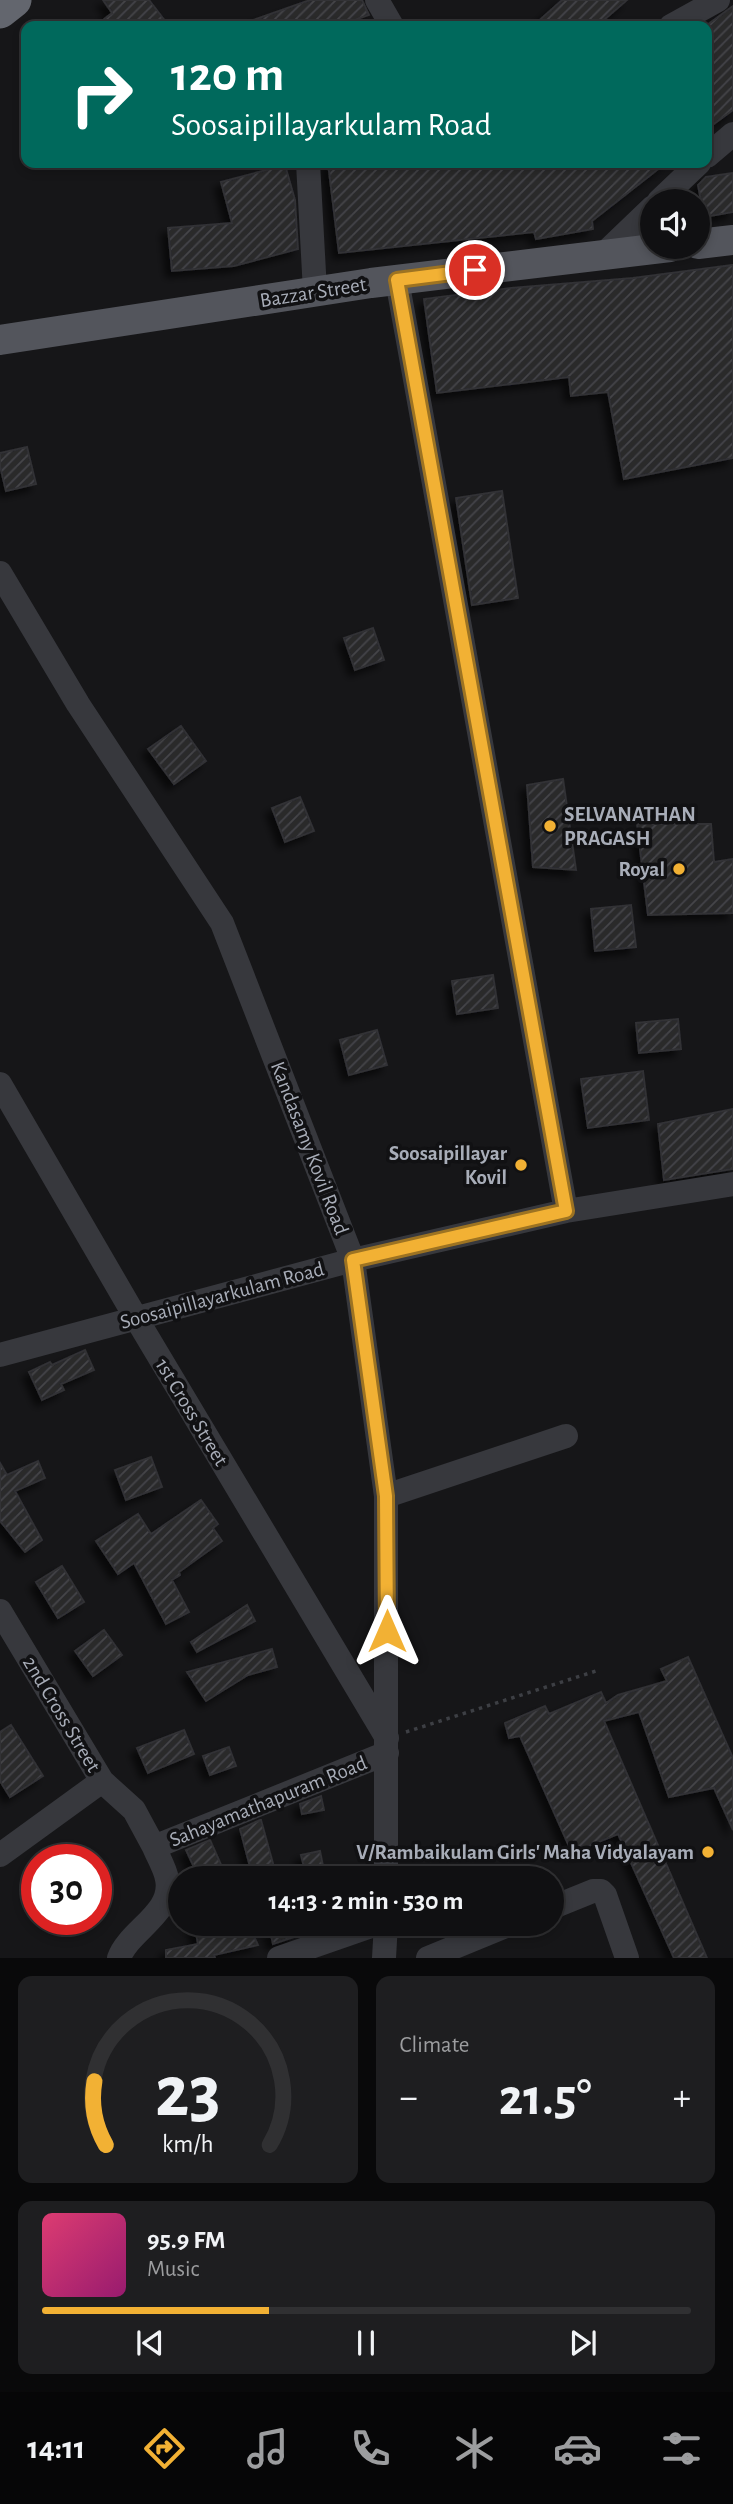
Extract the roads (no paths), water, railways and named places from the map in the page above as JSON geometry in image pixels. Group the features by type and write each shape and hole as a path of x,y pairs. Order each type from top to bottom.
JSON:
{"highway":[{"path":"0,11 14,0"}],"main road":[{"path":"710,243 733,240"},
{"name":"Bazzar Street","path":"0,340 316,291 640,250"}],"street":[{"path":"377,0 390,21"},
{"path":"680,21 718,0"},
{"path":"712,152 733,134"},
{"path":"308,168 316,291"},
{"path":"672,189 694,168"},
{"path":"604,254 640,219"},
{"path":"397,280 566,1211"},
{"name":"Kandasamy Kovil Road","path":"0,573 78,704 222,923 353,1260 386,1496 386,1866"},
{"name":"1st Cross Street","path":"0,1084 29,1129 136,1318 387,1746"},
{"name":"Soosaipillayarkulam Road","path":"0,1355 353,1260 566,1211 733,1184"},
{"path":"386,1496 566,1436"},
{"name":"2nd Cross Street","path":"0,1611 102,1781 0,1855"},
{"name":"Sahayamathapuram Road","path":"119,1958 123,1947 149,1923 165,1900 168,1880 154,1847 387,1746"},
{"path":"102,1781 134,1810 154,1847"},
{"path":"564,1903 593,1891 601,1891 605,1895 627,1958"},
{"path":"279,1958 342,1936"},
{"path":"384,1958 385,1936"},
{"path":"428,1958 481,1936"}],"place":[{"name":"SELVANATHAN PRAGASH","path":"550,826"},
{"name":"Royal","path":"679,869"},
{"name":"Soosaipillayar Kovil","path":"521,1165"},
{"name":"V/Rambaikulam Girls' Maha Vidyalayam","path":"708,1852"}]}
